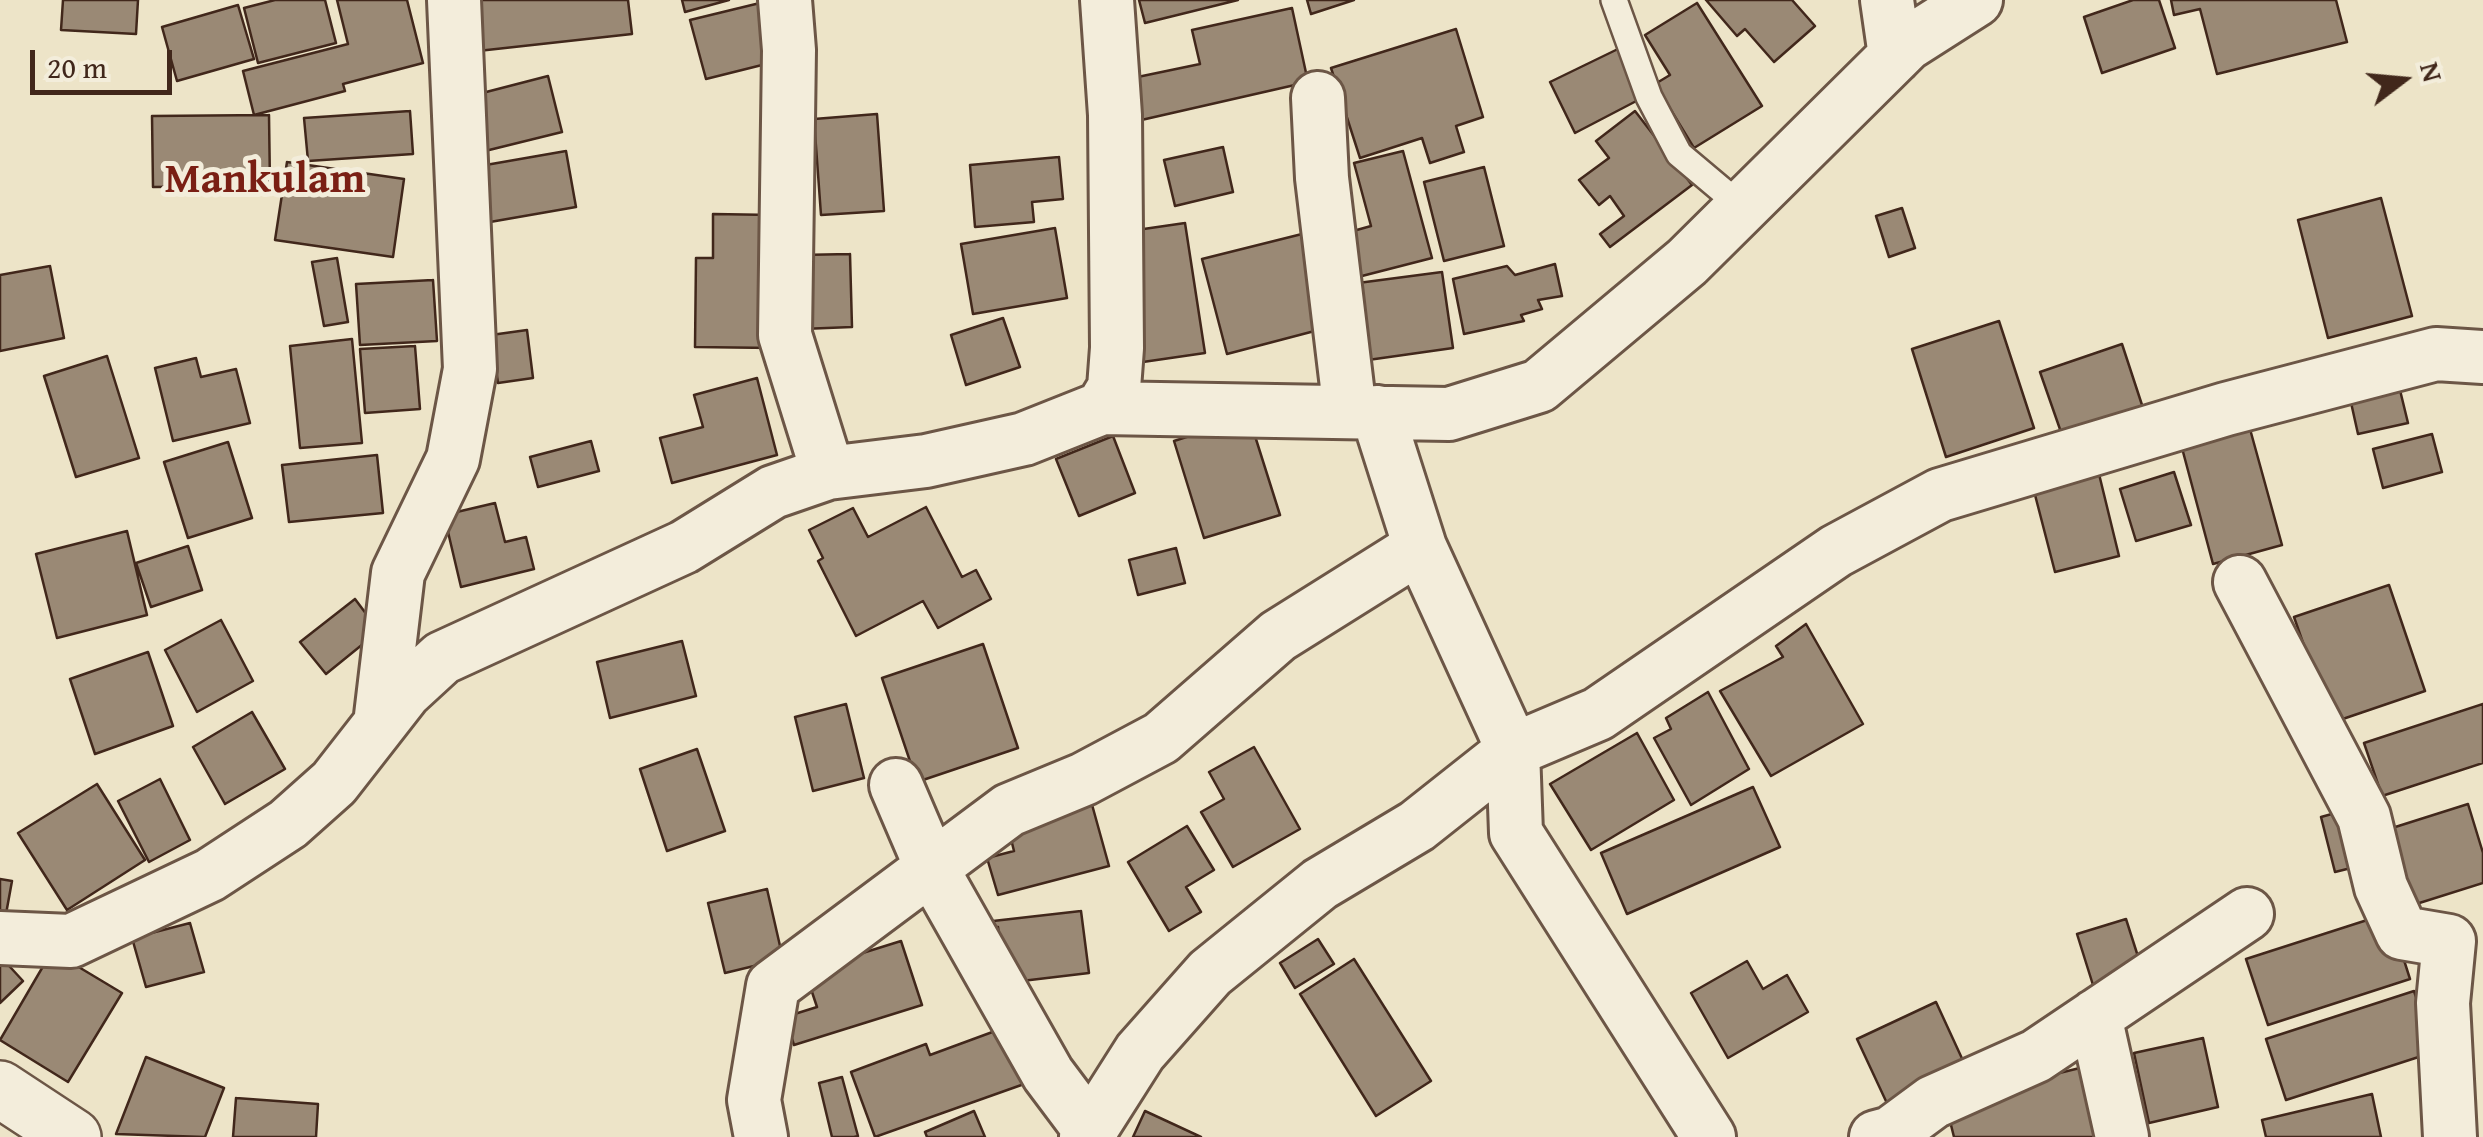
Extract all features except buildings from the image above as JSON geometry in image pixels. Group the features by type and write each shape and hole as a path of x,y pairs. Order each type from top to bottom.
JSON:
{"street":[{"path":"380,724 398,573 453,459 470,369 454,0"},
{"path":"785,0 789,50 784,334 828,474"},
{"path":"1102,408 1114,388 1117,348 1115,115 1108,0"},
{"path":"1887,0 1894,56"},
{"path":"0,938 71,941 210,875 288,824 334,782 405,692 442,658 684,547 773,492 828,474 926,461 1024,438 1102,408 1449,414 1539,386 1687,262 1894,56 1976,0"},
{"path":"1318,98 1322,178 1364,412 1420,547 1513,750 1516,834 1709,1137"},
{"path":"896,785 932,870 1048,1074 1088,1134 1140,1052 1210,973 1320,884 1416,826 1513,750 1598,714 1836,551 1940,496 2226,409 2436,354 2483,357"},
{"path":"761,1137 754,1100 774,986 1010,810 1084,779 1161,738 1278,636 1420,547"},
{"path":"2240,582 2364,817 2381,887 2402,933 2449,940 2443,1004 2450,1137"},
{"path":"1876,1137 1891,1133 1932,1102 2036,1056 2247,914"},
{"path":"2095,1016 2122,1137"},
{"path":"0,1089 74,1137"}],"lane":[{"path":"1614,0 1649,97 1679,154 1742,207"}],"district":[{"name":"Mankulam","path":"265,181"}]}
